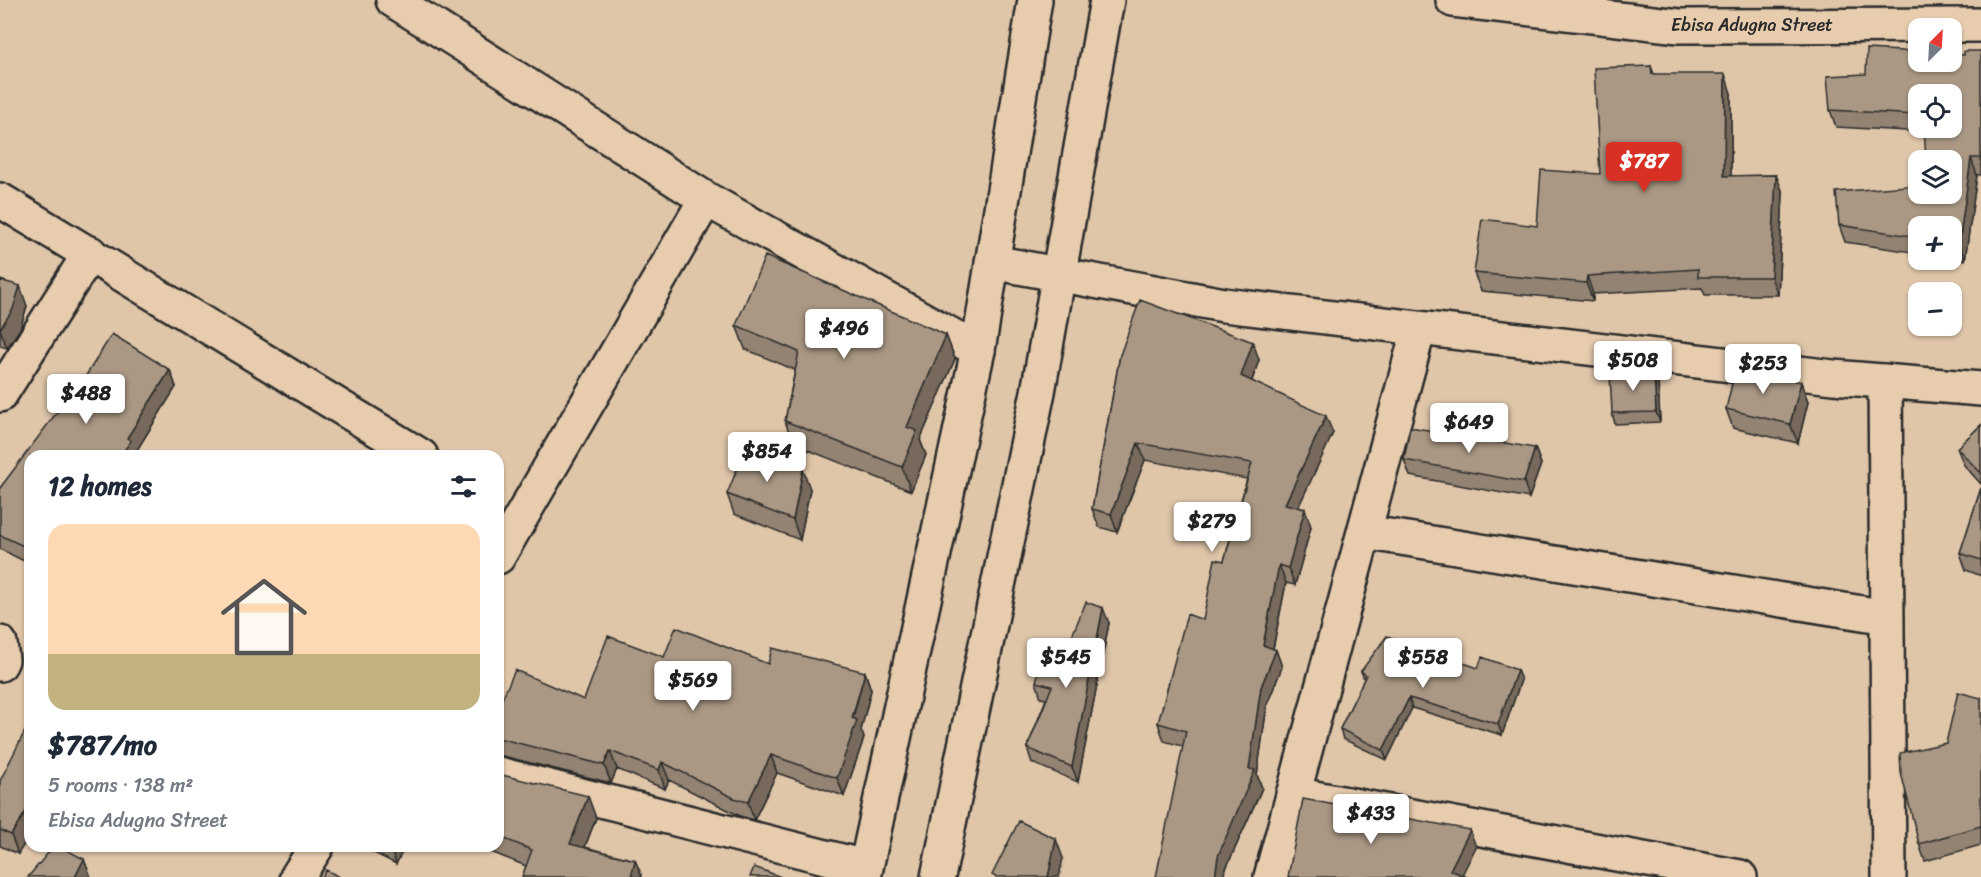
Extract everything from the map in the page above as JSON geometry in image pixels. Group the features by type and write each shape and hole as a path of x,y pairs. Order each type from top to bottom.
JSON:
{"street":[{"path":"393,0 706,199 978,350"},
{"path":"504,776 864,872 978,350 1035,0"},
{"path":"938,877 1035,404 1107,0"},
{"name":"Ebisa Adugna Street","path":"1453,0 1679,26 1981,25"},
{"path":"504,534 510,510 706,199"},
{"path":"0,200 411,450"},
{"path":"0,395 90,254"},
{"path":"992,262 1224,305 1885,381 1981,389"},
{"path":"1270,877 1419,328"},
{"path":"1885,381 1889,877"},
{"path":"1364,532 1887,617"},
{"path":"0,643 2,660 0,664"},
{"path":"1293,794 1740,877"},
{"path":"297,877 313,852"}],"building":[{"path":"1867,49 1908,51 1908,72 1962,72 1964,51 1981,51 1981,158 1971,158 1962,222 1962,216 1908,216 1908,235 1839,225 1836,192 1908,186 1908,204 1962,204 1962,150 1925,150 1925,138 1962,138 1962,84 1908,84 1908,114 1830,110 1827,76 1866,74"},
{"path":"1651,66 1652,74 1725,74 1724,176 1776,175 1771,277 1698,277 1698,269 1587,276 1586,283 1474,273 1482,219 1537,226 1541,170 1600,174 1594,68"},
{"path":"765,256 946,335 907,427 917,431 902,467 785,421 799,352 736,325"},
{"path":"0,280 20,286 13,309 0,329"},
{"path":"1140,300 1253,342 1241,376 1326,416 1285,504 1305,509 1288,568 1279,565 1263,645 1276,650 1261,687 1249,769 1255,770 1218,856 1215,877 1156,877 1186,731 1158,723 1187,614 1203,620 1215,559 1224,561 1252,463 1138,443 1111,514 1092,509 1120,355"},
{"path":"112,334 170,370 127,438 131,441 124,450 28,450 69,396 72,398"},
{"path":"1736,367 1801,382 1790,424 1726,409"},
{"path":"1654,371 1656,412 1612,413 1610,373"},
{"path":"1981,425 1981,473 1957,448"},
{"path":"1410,427 1535,448 1524,482 1404,460"},
{"path":"746,447 803,469 793,520 727,494"},
{"path":"24,456 24,546 0,535 0,488"},
{"path":"1981,488 1981,560 1960,553"},
{"path":"1086,602 1103,608 1072,767 1027,748 1052,686 1036,682 1044,645 1066,650"},
{"path":"676,627 768,664 772,648 865,672 852,718 857,720 837,778 771,755 748,802 734,798 662,762 659,770 610,751 604,765 504,740 504,695 515,670 584,700 608,636 664,657"},
{"path":"1387,636 1478,668 1482,657 1517,670 1498,724 1409,698 1383,750 1340,729 1366,675 1361,671"},
{"path":"1958,692 1981,698 1981,826 1919,844 1901,773 1900,753 1946,743"},
{"path":"24,733 24,814 11,835 0,830 0,781"},
{"path":"504,775 588,796 570,844 635,860 631,877 522,877 532,850 504,838"},
{"path":"1303,799 1470,830 1450,870 1467,877 1288,877"},
{"path":"1019,821 1056,839 1048,877 996,877 992,875"},
{"path":"49,852 71,852 84,859 75,877 28,877"},
{"path":"754,867 781,877 750,877"},
{"path":"326,870 340,877 322,877"}]}
